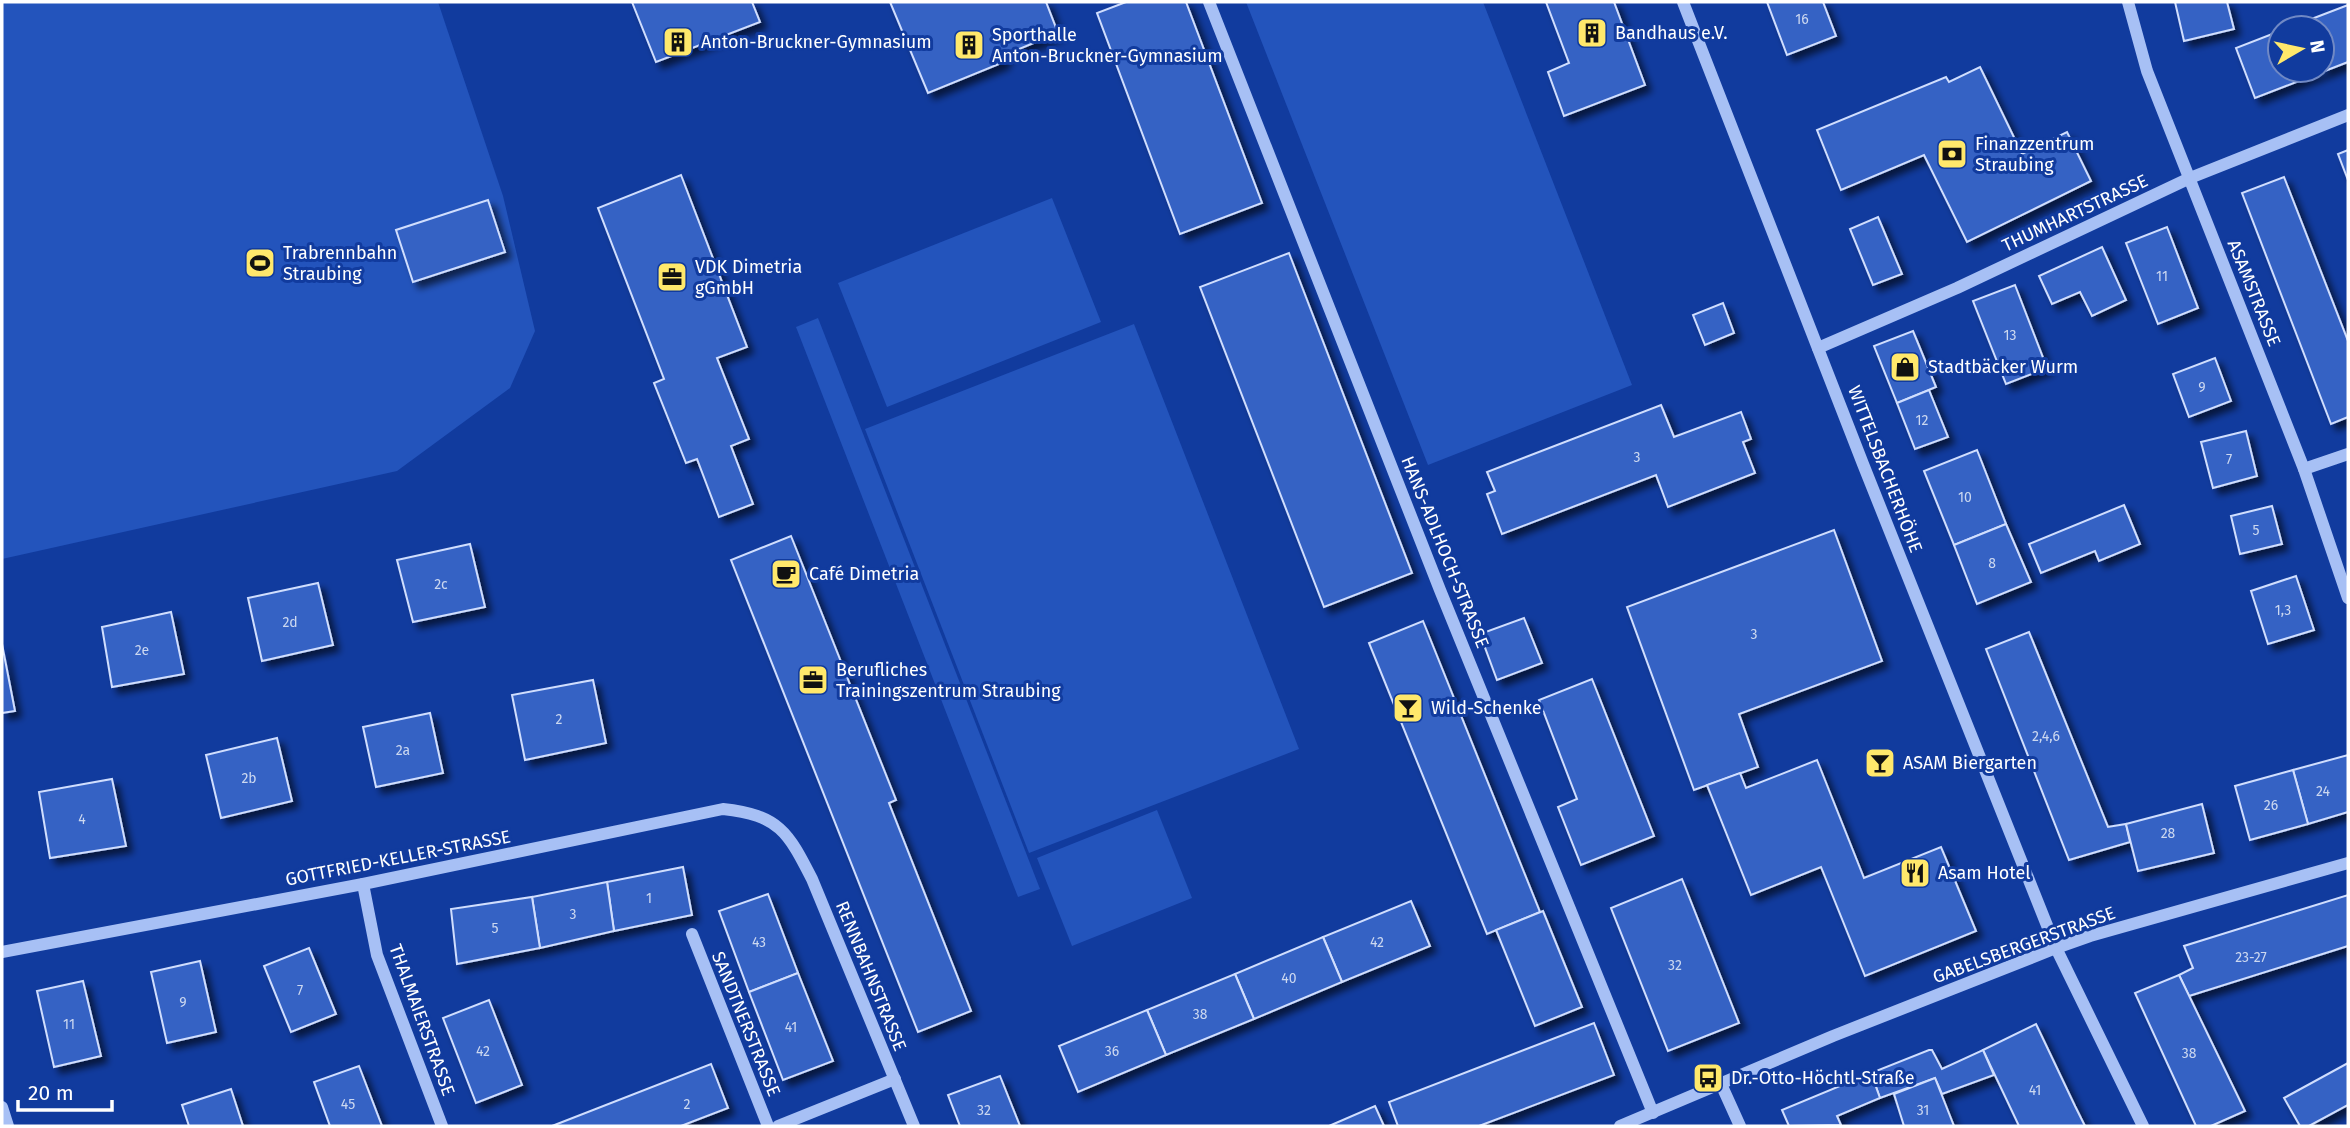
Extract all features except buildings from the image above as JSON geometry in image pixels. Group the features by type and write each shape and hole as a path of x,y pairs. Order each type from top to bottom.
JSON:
{"street":[{"name":"HANS-ADLHOCH-STRASSE","path":"1209,2 1440,590 1653,1113"},
{"name":"WITTELSBACHERHÖHE","path":"1683,2 2056,948"},
{"name":"ASAMSTRASSE","path":"2128,2 2147,71 2304,469 2348,598"},
{"name":"THUMHARTSTRASSE","path":"1818,348 1957,288 2190,178 2348,116"},
{"path":"2304,469 2348,454"},
{"name":"GOTTFRIED-KELLER-STRASSE","path":"2,952 363,884 723,809 747,811 774,823 793,840"},
{"name":"RENNBAHNSTRASSE","path":"793,840 812,878 914,1126"},
{"name":"GABELSBERGERSTRASSE","path":"1620,1126 1833,1036 2056,948 2348,863"},
{"name":"THALMAIERSTRASSE","path":"363,884 377,956 442,1126"},
{"name":"SANDTNERSTRASSE","path":"692,934 768,1126"},
{"path":"2056,948 2143,1126"},
{"path":"778,1126 895,1079"},
{"path":"1721,1084 1740,1126"},
{"path":"2,1107 8,1126"}],"shaded area":[{"name":"Trabrennbahn Straubing","path":"2,2 438,2 503,196 535,331 510,388 397,471 2,559"},
{"path":"1246,2 1483,2 1632,385 1428,465"},
{"path":"1052,198 1101,322 887,407 838,283"},
{"path":"818,318 1040,889 1018,897 796,327"},
{"path":"1134,324 1299,749 1029,853 865,429"},
{"path":"1157,810 1192,898 1072,946 1037,858"}],"place":[{"name":"Bandhaus e.V.","path":"1592,33"},
{"name":"Anton-Bruckner-Gymnasium","path":"678,42"},
{"name":"Sporthalle Anton-Bruckner-Gymnasium","path":"969,45"},
{"name":"Finanzzentrum Straubing","path":"1952,154"},
{"name":"Trabrennbahn Straubing","path":"260,263"},
{"name":"VDK Dimetria gGmbH","path":"672,277"},
{"name":"Stadtbäcker Wurm","path":"1905,367"},
{"name":"Café Dimetria","path":"786,574"},
{"name":"Berufliches Trainingszentrum Straubing","path":"813,680"},
{"name":"Wild-Schenke","path":"1408,708"},
{"name":"ASAM Biergarten","path":"1880,763"},
{"name":"Asam Hotel","path":"1915,873"},
{"name":"Dr.-Otto-Höchtl-Straße","path":"1708,1078"}]}
